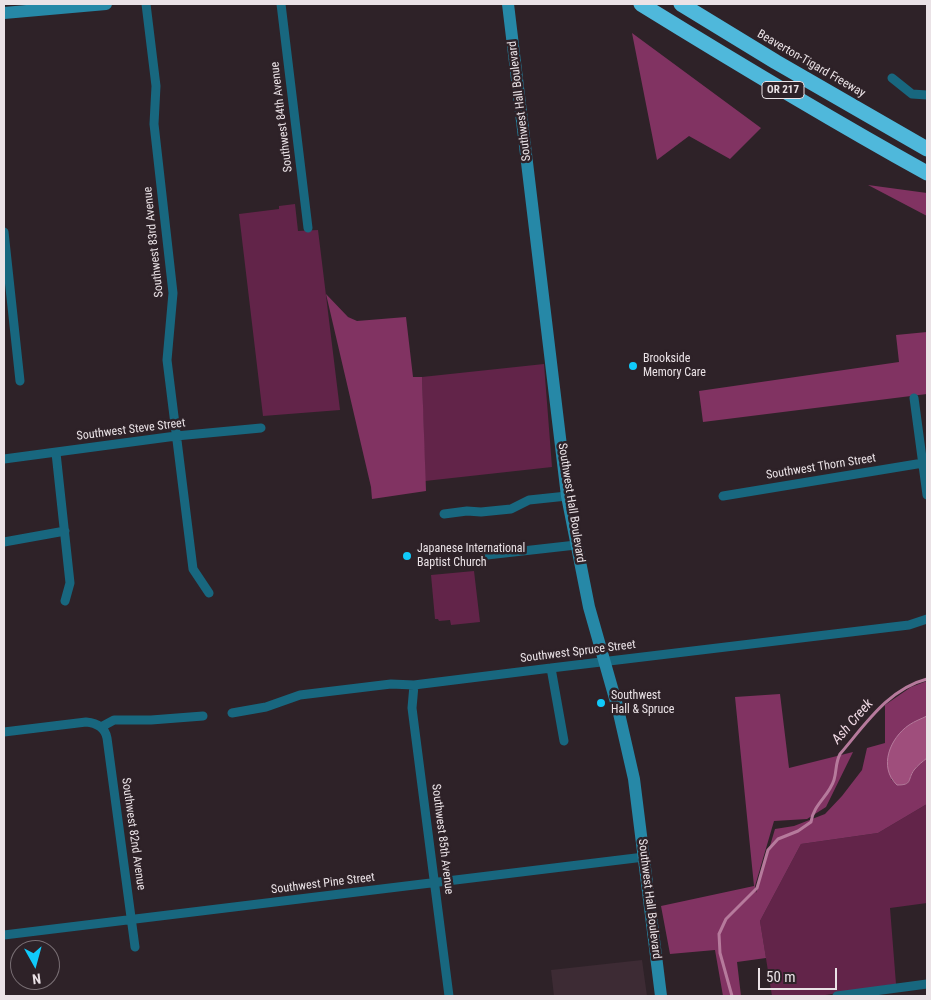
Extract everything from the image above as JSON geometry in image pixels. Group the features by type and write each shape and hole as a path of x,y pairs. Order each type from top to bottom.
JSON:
{"highway":[{"name":"OR 217","path":"641,4 849,130 927,173"},
{"name":"Beaverton-Tigard Freeway","path":"681,4 776,62 927,149"}],"main road":[{"path":"4,13 106,4"},
{"name":"Southwest Hall Boulevard","path":"508,4 567,496 589,607 630,761 662,996"}],"street":[{"name":"Southwest 83rd Avenue","path":"146,4 156,86 154,124 173,293 167,360 193,569 209,593"},
{"name":"Southwest 84th Avenue","path":"281,4 308,228"},
{"path":"892,78 912,94 927,95"},
{"path":"4,232 20,381"},
{"path":"914,398 927,495"},
{"name":"Southwest Steve Street","path":"4,459 176,436 261,428"},
{"path":"56,453 70,583 65,602"},
{"name":"Southwest Thorn Street","path":"723,496 923,463"},
{"path":"444,514 511,509 529,500 567,496"},
{"path":"4,542 65,531"},
{"path":"487,555 576,545"},
{"name":"Southwest Spruce Street","path":"232,713 266,707 300,695 391,684 414,686 909,625 927,619"},
{"path":"551,668 564,741"},
{"name":"Southwest 85th Avenue","path":"414,686 412,708 449,996"},
{"path":"4,732 86,722 92,722 101,727 114,720 151,720 204,716"},
{"name":"Southwest 82nd Avenue","path":"101,727 107,738 134,947"},
{"name":"Southwest Pine Street","path":"4,935 644,857"},
{"path":"837,996 927,984"}],"shaded area":[{"path":"632,33 761,128 730,159 689,136 657,160"},
{"path":"868,185 927,193 927,216"},
{"path":"295,204 298,231 318,230 340,410 263,416 239,214 279,209 279,206"},
{"path":"326,294 348,317 357,321 406,317 413,377 422,377 426,491 372,499 371,487"},
{"path":"927,332 927,394 703,422 699,391 899,362 896,335"},
{"path":"544,364 552,467 425,481 422,377"},
{"path":"474,571 480,622 451,625 450,620 439,621 435,619 431,575"},
{"path":"927,681 927,716 909,725 891,779 897,785 908,783 914,770 927,758 927,804 878,833 801,844 760,921 766,958 737,962 741,996 723,996 715,950 670,954 661,906 754,886 735,697 780,694 789,768 853,752 826,807 807,819 774,821 755,886 756,893 775,829 794,826 825,814 862,770 867,748 885,743 885,705 911,687"},
{"path":"927,716 927,758 914,770 908,783 897,785 891,778 887,762 892,745 896,737 909,725"},
{"path":"927,804 927,903 890,908 896,984 819,996 772,996 760,921 801,844 878,833"},
{"path":"642,960 647,996 554,996 551,970"}],"waterway":[{"name":"Ash Creek","path":"732,996 720,953 719,934 726,919 757,888 768,850 778,839 798,831 811,822 818,805 832,786 840,754 878,709 900,691 927,679"}],"place":[{"name":"Brookside Memory Care","path":"633,366"},
{"name":"Japanese International Baptist Church","path":"407,556"},
{"name":"Southwest Hall & Spruce","path":"601,703"}]}
